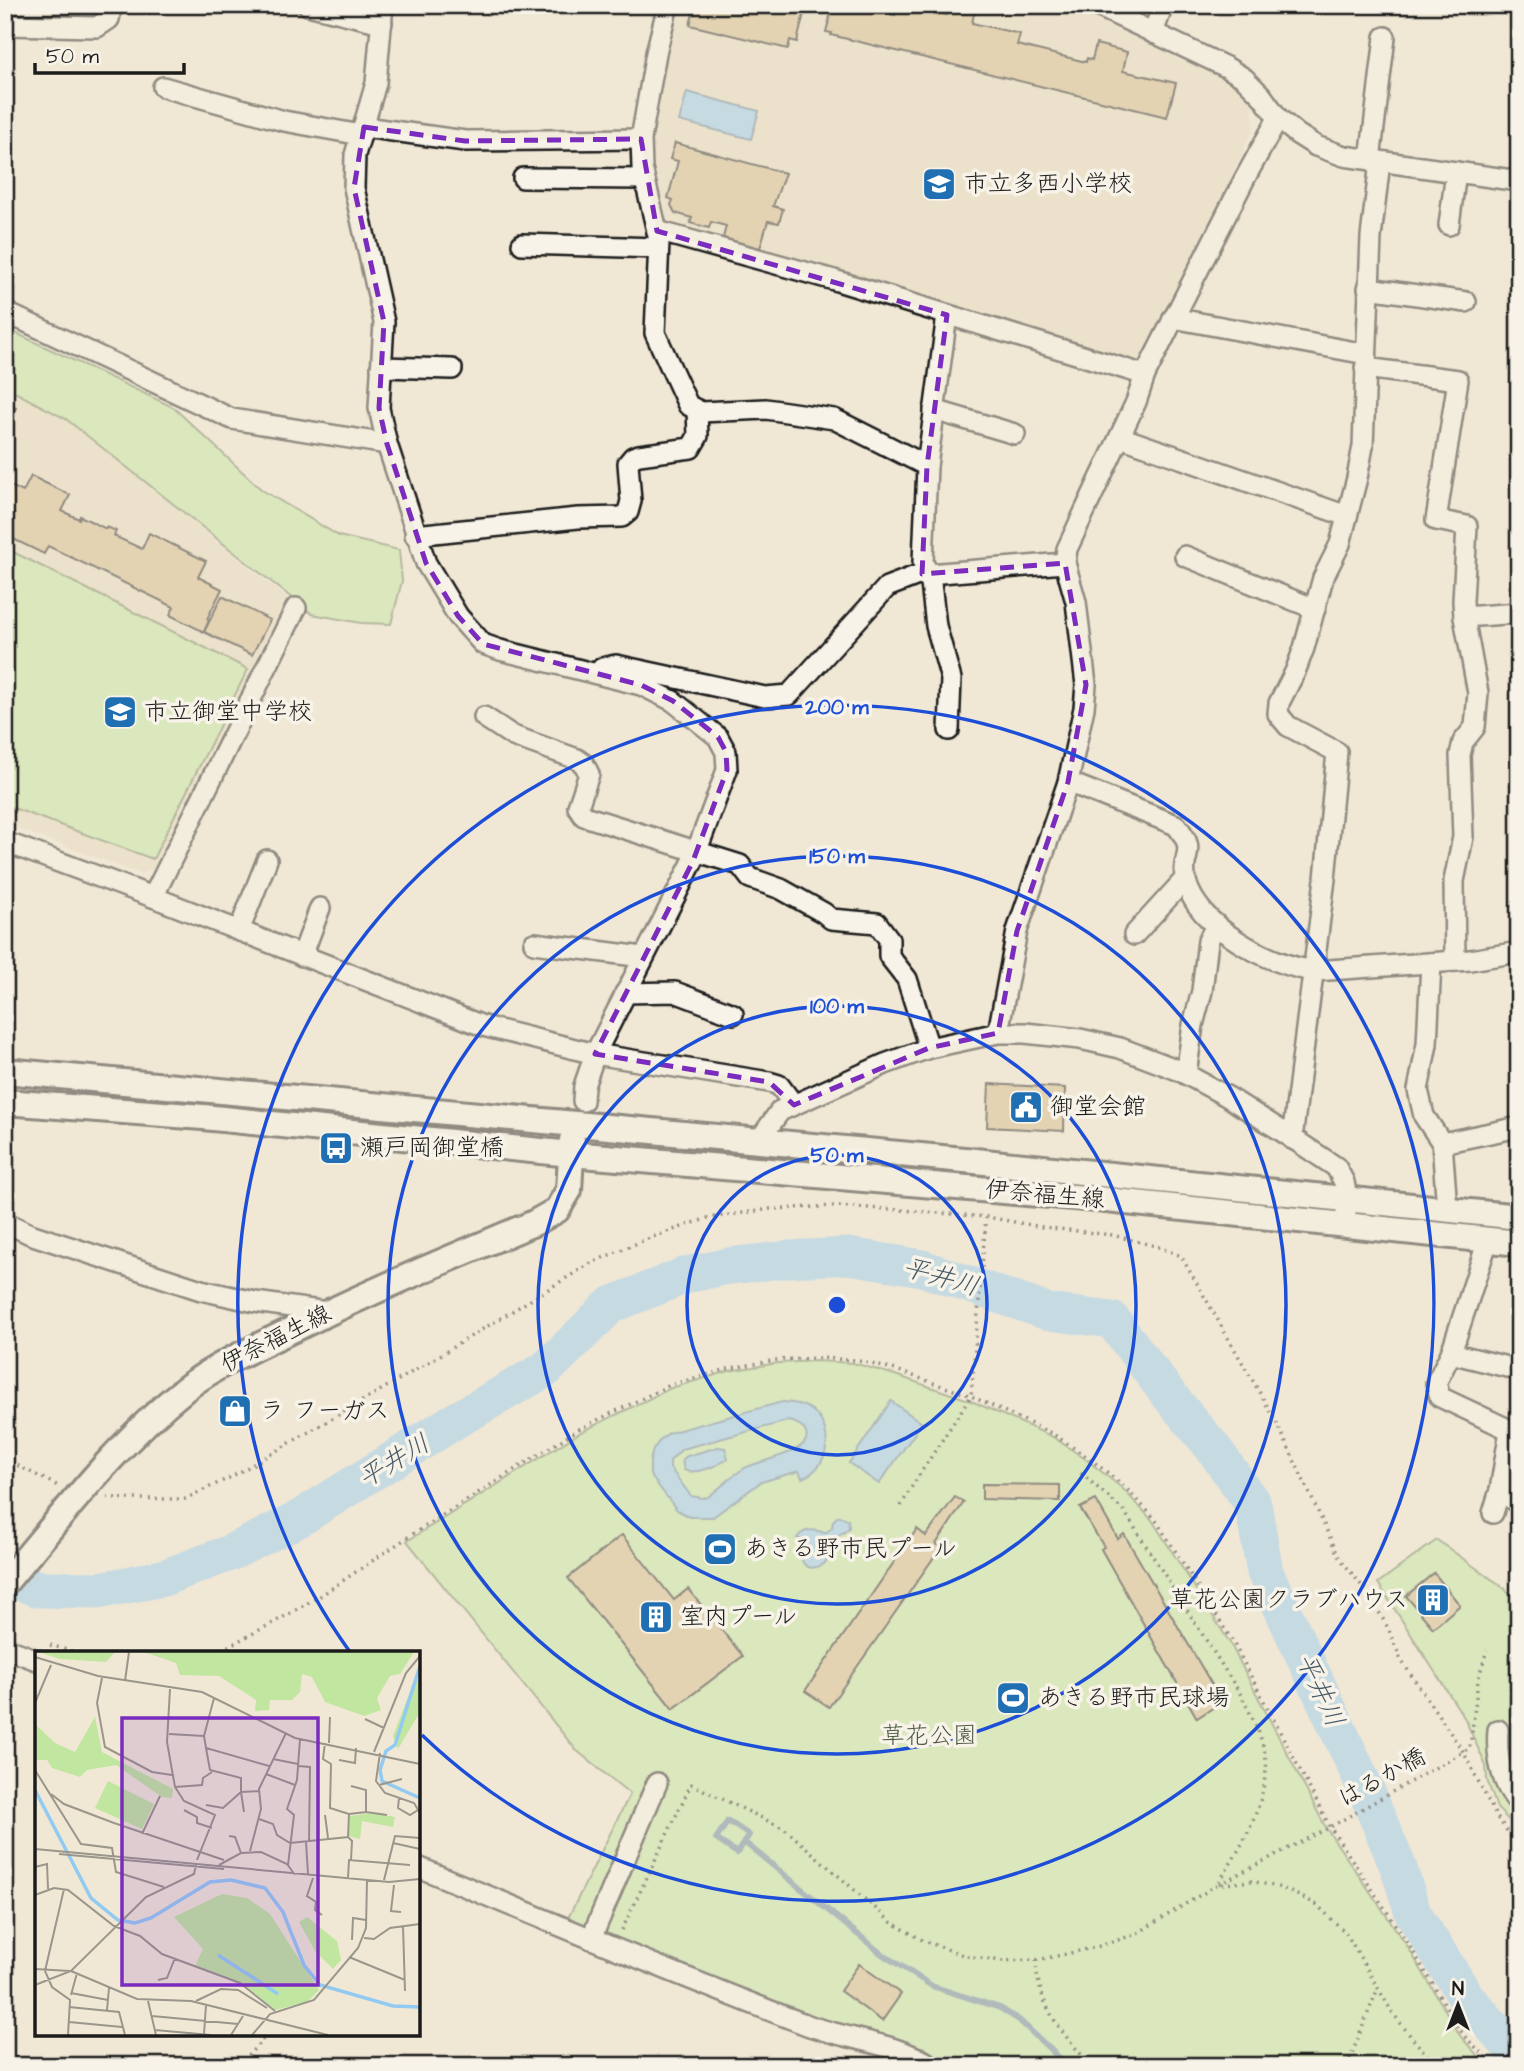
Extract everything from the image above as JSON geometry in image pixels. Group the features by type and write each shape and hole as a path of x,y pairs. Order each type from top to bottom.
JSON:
{"main road":[{"name":"伊奈福生線","path":"5,1071 578,1112 758,1142 1519,1217"},
{"name":"伊奈福生線","path":"5,1102 203,1117 571,1154 1097,1199 1519,1243"},
{"name":"伊奈福生線","path":"5,1583 74,1501 140,1429 187,1388 242,1354 327,1312 534,1223 557,1210 569,1190 571,1154 578,1112"}],"street":[{"path":"5,25 97,27 108,19 112,5"},
{"path":"308,5 382,14 376,83 355,155 354,188 384,322 379,408 387,444 426,563 458,616 483,644 641,685 673,701 718,737 726,752 727,770 696,851 595,1054 578,1112"},
{"path":"668,5 656,53 641,139 642,168 657,240 655,333 688,405 701,412 766,409 834,419 927,466"},
{"path":"1095,5 1244,78 1278,118 1316,146 1344,156 1519,181"},
{"path":"1153,33 1163,5"},
{"path":"1293,1139 1315,971 1337,752 1288,726 1278,713 1279,703 1296,672 1304,649 1323,579 1340,544 1363,446 1368,288 1385,37"},
{"path":"163,87 284,121 362,131 465,141 641,139"},
{"path":"998,1033 1017,931 1068,782 1084,708 1086,685 1076,602 1065,563 1067,549 1136,402 1145,375 1278,118"},
{"path":"1448,225 1456,172"},
{"path":"523,178 644,179"},
{"path":"522,244 657,240 834,280 1145,375"},
{"path":"1368,288 1466,302"},
{"path":"5,312 232,419 387,444"},
{"path":"947,315 927,466 923,562 931,583 936,626 951,679 950,730"},
{"path":"1173,318 1458,380 1436,520 1467,526 1464,617 1478,693 1475,727 1463,742 1460,755 1463,837 1454,881 1455,961"},
{"path":"381,367 452,369"},
{"path":"415,535 578,518 622,517 628,512 631,501 628,463 639,455 691,448 698,436 697,410"},
{"path":"934,410 1016,435"},
{"path":"1120,437 1347,516"},
{"path":"1185,556 1315,609"},
{"path":"583,670 616,665 765,697 789,695 887,587 918,575 1065,563"},
{"path":"153,897 296,608"},
{"path":"1464,617 1519,613"},
{"path":"484,717 513,736 584,764 589,774 578,807 583,816 740,866 750,878 781,889 831,919 877,923 889,939 889,956 907,979 929,1048"},
{"path":"1068,782 1176,825 1189,846 1185,879 1190,893 1223,932 1268,956 1315,971 1455,961 1519,951"},
{"path":"5,842 483,1026 595,1054 769,1082 779,1085 794,1105"},
{"path":"239,931 267,860"},
{"path":"1134,935 1185,879"},
{"path":"302,956 320,908"},
{"path":"1186,1074 1208,942 1216,925"},
{"path":"534,943 643,957"},
{"path":"1431,963 1427,1044 1418,1090 1424,1116 1442,1143 1447,1209"},
{"path":"625,993 676,992 733,1014"},
{"path":"758,1142 780,1111 885,1064 929,1048 998,1033 1080,1039 1120,1048 1186,1074 1228,1097 1336,1167 1344,1182 1347,1198 1344,1223"},
{"path":"1442,1143 1519,1127"},
{"path":"5,1222 42,1238 201,1290 255,1302 327,1312"},
{"path":"1488,1240 1451,1353 1436,1383 1440,1397 1510,1430 1500,1490 1493,1513"},
{"path":"1451,1353 1519,1370"},
{"path":"1500,1490 1519,1504"},
{"path":"5,1648 35,1659"},
{"path":"1498,1730 1497,1749 1501,1767 1510,1794 1519,1804"},
{"path":"591,1939 657,1783"},
{"path":"420,1868 825,2032 919,2057 932,2066"}],"path":[{"path":"124,1500 185,1499 231,1477 414,1371 591,1263 647,1239 708,1219 770,1209 835,1206 986,1217 1111,1235 1156,1246 1181,1256 1277,1423 1339,1557 1370,1596 1388,1628 1401,1660 1464,1753 1496,1816 1519,1847"},
{"path":"901,1506 971,1396 986,1217"},
{"path":"219,1651 320,1596 579,1429 670,1385 731,1368 777,1360 855,1360 896,1370 971,1396 1053,1434 1123,1485 1155,1519 1233,1642 1330,1827 1408,1943 1464,2036 1495,2066"},
{"path":"5,1459 58,1486 74,1501"},
{"path":"1081,1473 1125,1511 1241,1695 1257,1727 1267,1762 1263,1791 1254,1819 1238,1852 1217,1885"},
{"path":"1464,1753 1471,1748 1478,1680 1487,1650"},
{"name":"はるか橋","path":"613,1948 691,1784 785,1829 891,1922 924,1941 966,1956 1001,1961 1035,1960 1100,1946 1136,1934 1217,1885 1330,1827 1464,1753"},
{"path":"1217,1885 1251,1881 1282,1888 1316,1904 1346,1933 1392,2012 1437,2066"},
{"path":"1035,1960 1036,1977 1054,2021 1092,2066"},
{"path":"1347,2066 1378,1988"},
{"path":"239,2066 266,2036"}],"highlighted area":[{"path":"364,127 465,141 641,139 657,231 947,315 927,466 922,574 1065,563 1086,685 1068,782 1017,931 998,1033 929,1048 794,1105 769,1082 595,1054 693,861 727,770 726,752 718,737 673,701 641,685 483,644 458,616 426,563 387,444 379,408 384,322 354,188"}],"shaded area":[{"name":"市立多西小学校","path":"676,5 1071,5 1234,80 1243,88 1252,103 1254,127 1226,189 1140,358 1131,363 666,222 657,210 646,147 661,61"},
{"name":"市立御堂中学校","path":"5,386 58,413 290,600 158,866 141,874 5,824"}],"green space":[{"path":"5,328 173,407 262,490 339,536 399,550 402,581 391,624 361,623 312,614 66,419 5,387"},
{"path":"5,548 248,669 153,859 5,805"},
{"name":"草花公園","path":"778,1363 853,1363 969,1400 1053,1437 1122,1488 1152,1520 1230,1643 1326,1828 1406,1944 1461,2037 1487,2066 949,2066 925,2048 812,2020 566,1922 630,1794 576,1750 407,1541 581,1432 671,1388 729,1371"},
{"path":"1437,1540 1504,1588 1519,1604 1519,1831 1497,1808 1487,1780 1486,1766 1465,1719 1378,1583"}],"water":[{"path":"687,92 759,111 751,139 679,121"},
{"path":"891,1401 922,1423 879,1484 849,1463"},
{"path":"786,1402 811,1409 821,1420 827,1439 823,1458 811,1473 802,1478 799,1471 761,1482 713,1517 690,1517 677,1510 650,1475 653,1450 669,1433","holes":["788,1421 805,1430 806,1440 801,1446 782,1456 743,1469 708,1497 691,1496 670,1468 670,1461 682,1449"]},
{"path":"718,1447 725,1448 728,1459 700,1471 684,1470 682,1460 687,1456"},
{"path":"838,1516 848,1520 849,1528 832,1540 823,1564 814,1568 805,1565 801,1557 803,1541 797,1538 810,1530 825,1533 832,1528 833,1521"}],"building":[{"path":"695,5 806,5 797,42 790,40 788,49 690,25"},
{"path":"833,5 855,5 895,15 898,5 932,5 930,11 947,15 949,5 976,5 972,23 1020,34 1017,45 1086,62 1087,58 1092,60 1096,44 1127,52 1123,71 1176,83 1167,117 831,35 832,33 826,32"},
{"path":"675,143 785,173 773,206 783,209 779,223 768,221 760,248 723,238 726,226 711,222 709,228 690,223 692,218 675,213 671,205 673,200 668,198 678,161 670,159"},
{"path":"5,399 10,401 9,405 16,408 5,429"},
{"path":"31,476 70,495 62,511 116,531 114,536 142,549 149,533 206,561 198,577 222,589 207,619 209,620 204,632 170,615 174,607 48,546 44,554 5,535 5,483 23,492"},
{"path":"222,596 270,620 252,655 204,632"},
{"name":"御堂会館","path":"989,1084 1065,1088 1064,1131 987,1127"},
{"path":"982,1484 1060,1485 1060,1501 982,1499"},
{"path":"955,1497 964,1502 936,1544 941,1547 829,1707 805,1691 917,1529 926,1536"},
{"path":"1096,1500 1118,1539 1124,1534 1222,1702 1197,1718 1080,1508"},
{"name":"室内プール","path":"622,1535 674,1600 688,1589 743,1656 673,1709 568,1578"},
{"name":"草花公園クラブハウス","path":"1434,1573 1460,1605 1433,1628 1406,1596"},
{"path":"859,1964 901,1994 882,2021 840,1991"}],"waterway":[{"name":"平井川","path":"5,1576 38,1589 101,1590 163,1578 230,1553 297,1520 453,1422 546,1369 611,1305 686,1275 729,1266 849,1256 922,1268 1048,1312 1112,1320 1214,1449 1253,1504 1265,1572 1363,1783 1399,1869 1413,1913 1467,1998 1519,2056"},
{"path":"728,1821 749,1835 737,1853 716,1839 728,1821"},
{"path":"744,1842 882,1954 932,1986 1000,2008 1019,2020 1068,2066"}],"place":[{"name":"市立多西小学校","path":"939,184"},
{"name":"市立御堂中学校","path":"120,712"},
{"name":"御堂会館","path":"1026,1107"},
{"name":"瀬戸岡御堂橋","path":"336,1148"},
{"name":"ラ フーガス","path":"235,1411"},
{"name":"あきる野市民プール","path":"720,1549"},
{"name":"草花公園クラブハウス","path":"1433,1600"},
{"name":"室内プール","path":"656,1617"},
{"name":"あきる野市民球場","path":"1013,1698"}]}
